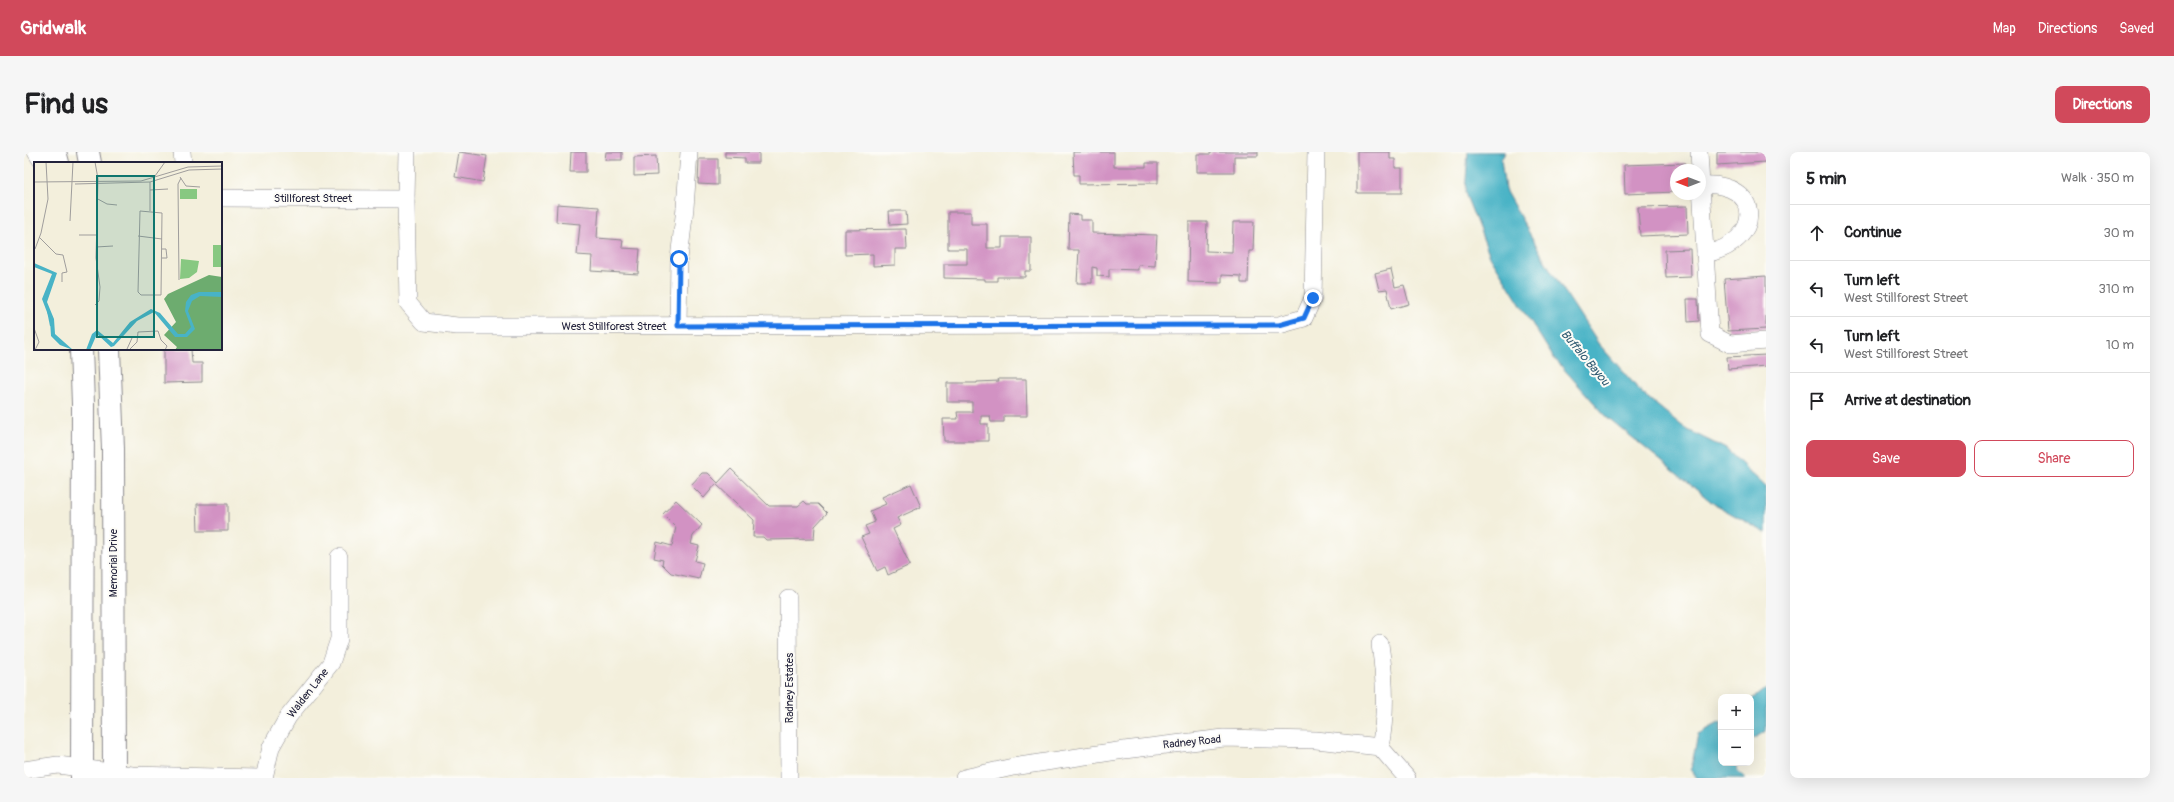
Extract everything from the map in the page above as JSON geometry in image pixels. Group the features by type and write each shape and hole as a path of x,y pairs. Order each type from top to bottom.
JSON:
{"main road":[{"path":"55,152 58,162"},
{"path":"88,152 90,162"},
{"path":"81,350 82,773"},
{"name":"Memorial Drive","path":"109,350 113,449 114,776"},
{"path":"82,600 113,600"}],"street":[{"path":"36,152 42,162"},
{"path":"182,152 183,162"},
{"name":"West Stillforest Street","path":"407,152 406,199 408,304 424,322 457,326 1279,325 1304,318 1313,298 1316,152"},
{"path":"678,326 679,259 685,208 688,152"},
{"path":"1700,152 1700,164"},
{"path":"1706,185 1714,184 1735,191 1746,201 1750,217 1748,229 1738,241 1723,251 1706,254"},
{"name":"Stillforest Street","path":"222,198 406,199"},
{"path":"1702,200 1710,334 1730,344 1766,342"},
{"name":"Walden Lane","path":"264,778 271,746 288,717 331,664 339,639 339,557"},
{"name":"Radney Estates","path":"788,598 789,778"},
{"path":"1380,644 1384,679 1383,732 1380,747 1407,778"},
{"name":"Radney Road","path":"964,778 1013,766 1124,750 1224,738 1316,740 1380,747"},
{"path":"24,770 58,765 82,773 114,776 132,775 258,778"}],"water":[{"name":"Buffalo Bayou","path":"1468,152 1505,152 1501,159 1505,190 1548,266 1598,343 1642,393 1686,429 1726,449 1766,487 1766,533 1714,504 1606,416 1553,357 1490,256 1465,193"},
{"path":"1766,688 1766,731 1754,738 1754,730 1754,698"},
{"path":"1718,724 1718,766 1738,766 1737,770 1746,778 1697,778 1691,769 1698,734"}],"building":[{"path":"459,152 487,156 483,182 455,177"},
{"path":"571,152 586,152 586,172 570,172"},
{"path":"606,152 622,152 622,160 605,160"},
{"path":"725,152 759,152 759,163 745,163 745,158 725,157"},
{"path":"1073,152 1114,152 1114,167 1146,167 1146,163 1158,163 1158,183 1079,184 1079,175 1074,175"},
{"path":"1211,152 1258,152 1258,156 1234,156 1234,172 1197,172 1197,154 1211,154"},
{"path":"1357,152 1390,152 1390,159 1395,159 1395,168 1402,168 1402,193 1357,193"},
{"path":"1717,152 1766,152 1766,162 1717,165"},
{"path":"656,156 657,175 634,176 634,157"},
{"path":"699,159 718,159 718,185 698,184"},
{"path":"1685,163 1670,164 1670,192 1625,194 1624,165"},
{"path":"557,204 599,207 597,238 623,240 622,248 640,249 638,274 591,271 592,256 577,255 580,224 556,222"},
{"path":"1687,206 1688,234 1640,236 1638,207"},
{"path":"889,211 906,211 907,224 890,225"},
{"path":"948,212 971,212 971,224 987,224 987,248 1002,248 1002,237 1031,237 1031,271 1025,271 1025,277 997,277 997,281 985,281 985,279 944,278 944,264 967,264 967,249 948,249"},
{"path":"1069,214 1081,215 1081,220 1092,220 1092,233 1157,235 1155,266 1138,265 1138,270 1109,269 1109,277 1097,276 1097,268 1092,267 1092,283 1077,283 1079,250 1068,250"},
{"path":"1189,222 1207,222 1206,251 1232,252 1233,222 1254,222 1253,251 1249,251 1248,283 1241,283 1241,276 1222,275 1222,283 1188,282"},
{"path":"906,229 907,249 895,249 895,265 873,266 873,254 845,255 845,230"},
{"path":"1690,249 1691,277 1666,278 1665,250"},
{"path":"1391,269 1395,287 1404,285 1409,304 1391,309 1387,289 1379,290 1375,273"},
{"path":"1766,276 1766,329 1728,331 1724,279"},
{"path":"1687,299 1698,299 1699,321 1688,322"},
{"path":"164,350 191,350 192,363 202,363 202,382 164,383"},
{"path":"1766,355 1766,366 1728,369 1727,357"},
{"path":"998,379 1026,379 1027,416 1004,416 1004,422 991,422 990,416 981,416 981,424 988,424 988,441 944,441 943,419 958,419 957,412 972,412 972,402 947,402 947,383 977,383 999,381"},
{"path":"731,469 769,506 798,506 804,501 807,504 818,504 827,513 815,526 814,539 766,540 763,537 753,537 754,520 716,484 704,498 691,485 702,473 708,473 718,483"},
{"path":"911,484 921,507 897,518 901,525 893,529 910,565 888,575 885,567 877,571 861,537 869,534 865,526 875,522 870,511 886,504 882,497"},
{"path":"676,500 702,525 693,536 691,544 699,546 695,561 703,563 699,579 671,573 662,564 663,560 654,558 657,542 672,546 676,527 663,514"},
{"path":"197,504 228,504 228,531 198,531"}],"route":[{"path":"679,259 678,326 1279,325 1304,318 1313,298"}]}
